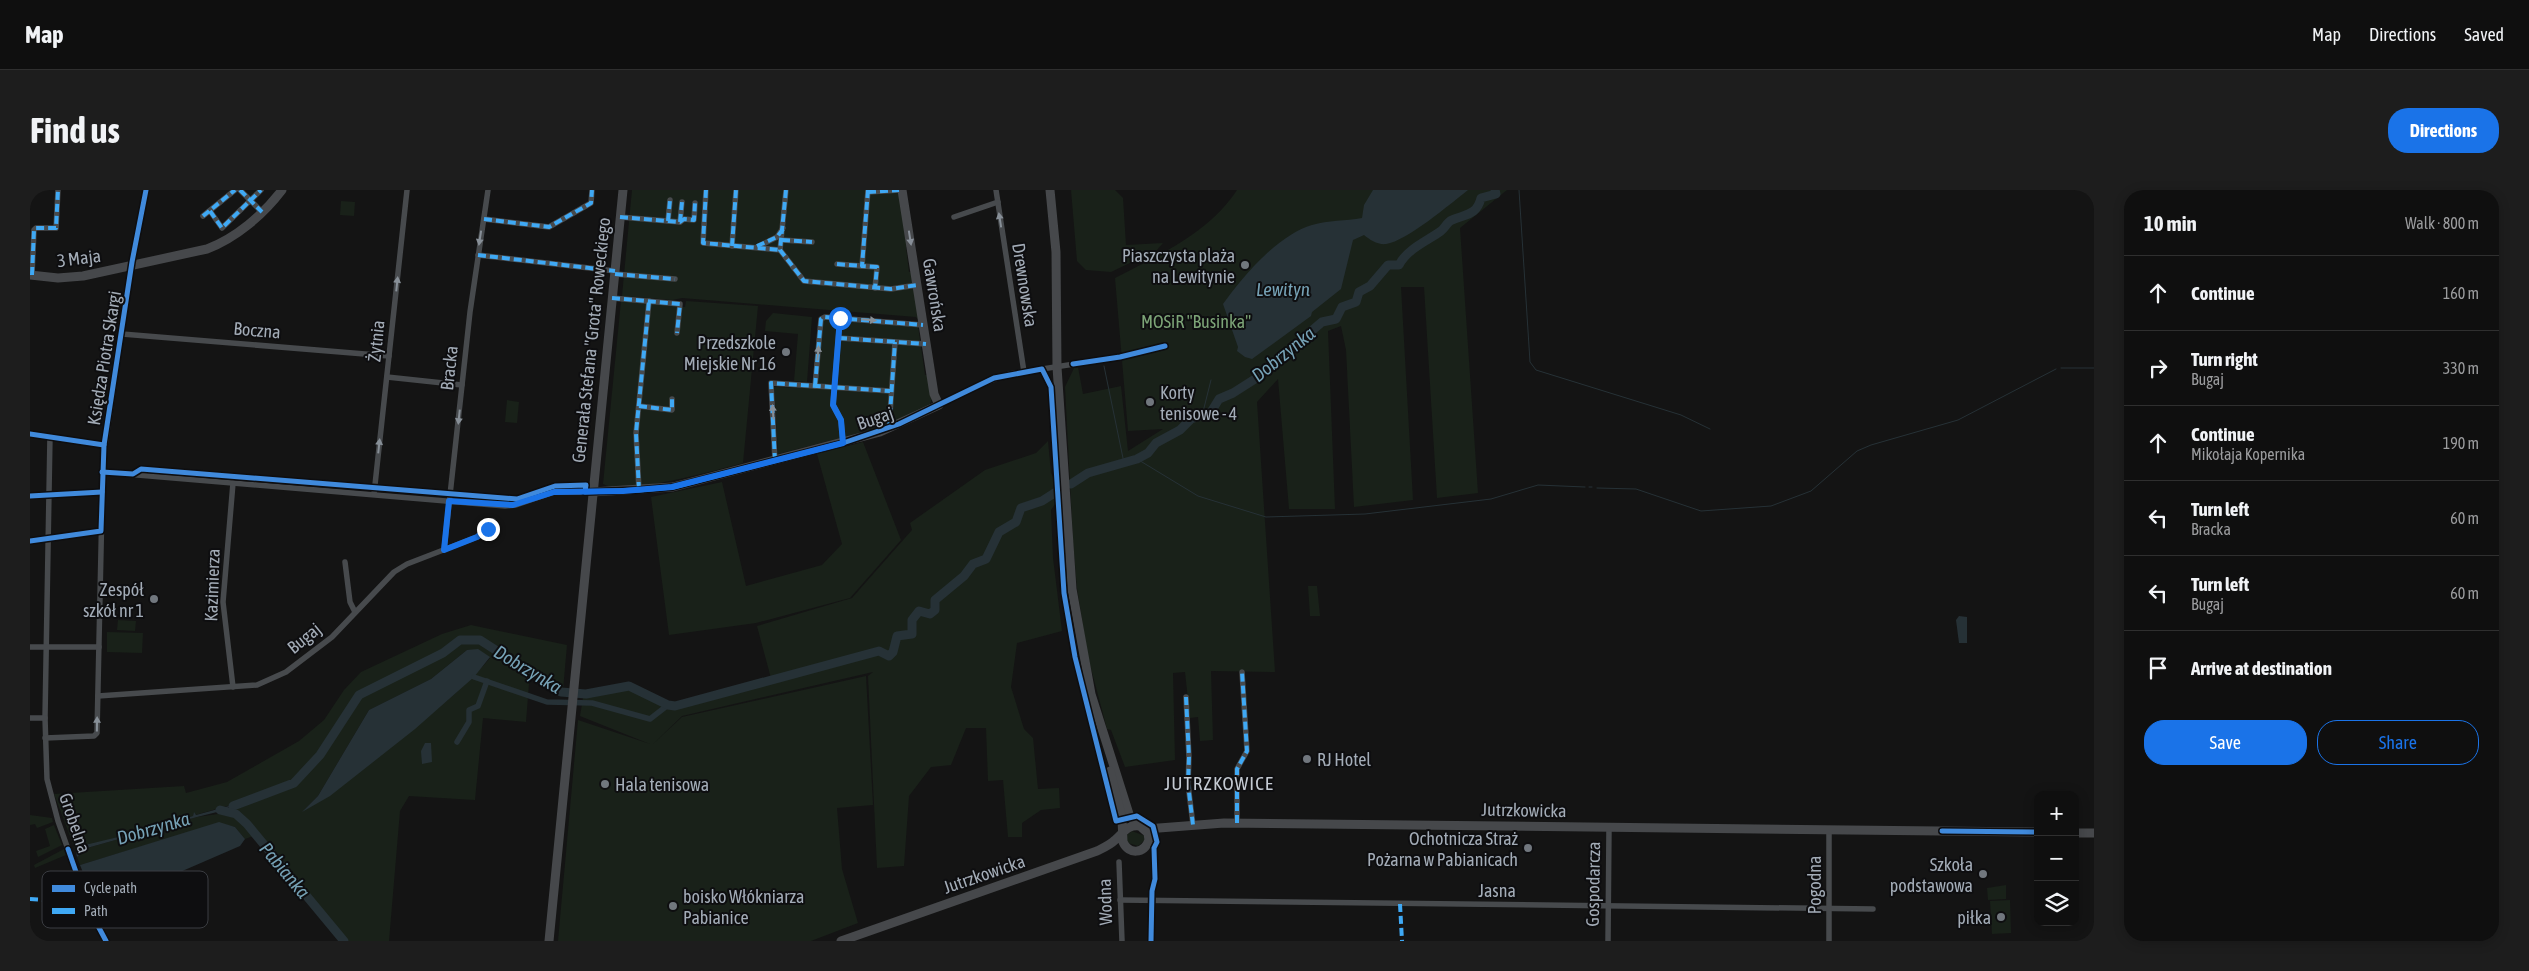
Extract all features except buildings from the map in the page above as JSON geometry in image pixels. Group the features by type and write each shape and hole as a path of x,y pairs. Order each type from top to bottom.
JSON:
{"street":[{"path":"31,275 34,230 56,228 58,190"},
{"name":"Księdza Piotra Skargi","path":"45,738 94,736 97,733 104,445 146,190"},
{"path":"203,216 235,190"},
{"path":"240,190 262,212"},
{"path":"210,211 222,228 252,201 261,190"},
{"name":"3 Maja","path":"31,275 70,278 192,253 219,244 247,225 282,190"},
{"name":"Żytnia","path":"374,494 407,190"},
{"name":"Bracka","path":"444,550 462,385 488,190"},
{"path":"484,219 549,227 591,202 592,190"},
{"name":"Generała Stefana \"Grota\" Roweckiego","path":"549,941 623,190"},
{"path":"706,190 703,243 780,250 804,281 900,289 917,285"},
{"path":"732,246 736,190"},
{"path":"780,250 786,190"},
{"path":"862,266 868,191 901,190"},
{"name":"Gawrońska","path":"901,190 934,394 939,405"},
{"name":"Drewnowska","path":"996,190 1024,372"},
{"path":"1050,190 1056,252 1057,367 1072,589 1084,661 1104,739 1123,833 1122,842 1127,849 1140,851 1146,847 1149,840 1143,828 1130,817 1104,739"},
{"path":"668,221 670,200"},
{"path":"680,222 682,202"},
{"path":"954,217 998,202"},
{"path":"620,217 680,222 684,219 694,220 695,203"},
{"path":"747,247 765,244 777,237 783,226"},
{"path":"782,240 812,242"},
{"path":"478,255 675,279"},
{"path":"837,264 877,267 875,288"},
{"path":"612,298 680,304 677,333"},
{"path":"639,490 636,433 649,301"},
{"path":"815,386 821,319 825,317 923,324"},
{"path":"840,318 833,405 841,420 843,443"},
{"name":"Boczna","path":"122,334 389,356"},
{"path":"839,338 926,344"},
{"path":"890,428 890,391 895,342"},
{"name":"Bugaj","path":"592,492 672,487 775,461 890,428 994,378 1120,358 1165,346"},
{"path":"387,376 462,385"},
{"path":"775,461 771,383 890,391"},
{"path":"639,406 672,410 672,399"},
{"path":"30,434 104,445"},
{"name":"Grobelna","path":"50,436 45,647 45,738 49,793 76,871"},
{"path":"102,472 513,505 554,492 592,492"},
{"name":"Kazimierza","path":"233,483 223,602 233,687"},
{"path":"30,496 102,492"},
{"name":"Bugaj","path":"98,696 257,684 286,672 332,637 400,568 477,537 493,525 493,521"},
{"path":"30,541 101,531"},
{"path":"345,562 350,602 355,612"},
{"path":"30,647 99,647"},
{"path":"1237,823 1238,769 1246,751 1242,672"},
{"path":"1186,697 1189,757 1188,784 1193,824"},
{"path":"30,718 45,718"},
{"name":"Jutrzkowicka","path":"1143,828 1173,828 1193,824 1237,823 2034,832"},
{"path":"1123,833 1132,825 1143,828"},
{"name":"Jutrzkowicka","path":"1149,840 1173,828"},
{"name":"Gospodarcza","path":"1608,941 1609,828"},
{"name":"Pogodna","path":"1829,830 1829,941"},
{"name":"Jutrzkowicka","path":"1097,852 1123,833"},
{"path":"2079,833 2094,833"},
{"name":"Jutrzkowicka","path":"841,941 1097,852 1127,849"},
{"name":"Wodna","path":"1119,862 1122,941"},
{"name":"Jasna","path":"1120,900 1873,909"},
{"name":"Grobelna","path":"99,928 106,941"}],"green space":[{"path":"632,190 900,190 909,247 906,247 909,272 913,272 921,323 916,317 682,298 672,300 622,296"},
{"path":"1071,190 1115,190 1123,198 1126,245 1163,243 1157,250 1111,272 1086,270 1077,261"},
{"name":"MOSiR \"Businka\"","path":"1237,190 1507,190 1460,228 1478,493 1437,498 1424,287 1401,287 1413,500 1354,507 1346,350 1341,326 1328,331 1335,509 1289,509 1278,379 1257,402 1275,672 1211,671 1213,740 1200,741 1198,717 1190,718 1185,672 1173,673 1175,760 1125,767 1111,730 1107,729 1088,657 1077,588 1065,387 1074,368 1078,367 1083,394 1121,386 1128,451 1163,429 1128,431 1115,278 1182,242 1198,231 1226,205"},
{"path":"341,201 355,202 354,216 340,215"},
{"path":"621,301 685,307 686,301 758,306 743,463 671,481 630,487 614,487 603,484"},
{"path":"773,313 812,317 807,382 794,381 798,334 765,331 766,321"},
{"path":"823,320 918,326 925,375 929,375 932,398 929,407 879,428 778,454 774,387 817,388"},
{"path":"507,400 519,402 517,423 505,422"},
{"path":"1048,441 1051,473 1056,483 1057,501 1051,510 1053,558 1062,631 1017,643 1011,687 1024,729 1033,738 1038,789 1059,788 1060,808 1041,810 1022,823 1022,837 1008,837 1003,780 988,781 986,728 966,728 951,765 931,767 909,796 904,866 877,868 868,676 873,672 682,716 652,745 682,717 866,676 873,805 837,808 842,869 858,923 811,941 558,941 578,720 650,744 580,716 583,698 629,690 673,710 772,682 757,626 852,598 912,530 910,523 985,470 1036,453"},
{"path":"863,442 901,540 850,598 756,623 669,635 651,497 722,482 746,586 822,565 842,544 817,454"},
{"path":"1308,586 1317,586 1320,616 1310,616"},
{"path":"118,620 136,621 135,631 117,630"},
{"path":"471,625 567,645 563,690 508,657 530,671 526,722 483,718 475,800 409,796 400,811 389,941 343,941 256,835 245,839 235,827 219,823 80,865 77,857 87,848 197,817 225,813 223,810 263,796 195,815 194,813 193,816 119,837 119,834 118,837 77,849 76,852 54,794 184,786 186,793 227,782 299,741 324,720 344,690 361,672 442,634","holes":["467,650 490,658 477,673 433,712 339,787 304,810 318,796 369,710 431,679"]},
{"path":"107,632 143,633 142,653 107,652"},
{"path":"30,815 52,818 53,822 37,828 35,824 30,825"},
{"path":"54,825 62,845 38,857 36,851 50,846 45,829"},
{"path":"1132,831 1145,836 1145,840 1138,846 1125,842 1126,836"},
{"path":"64,849 66,855 35,868 34,865"},
{"path":"2006,885 2006,899 1988,900 1987,888"},
{"name":"piłka","path":"2010,900 2011,933 1992,934 1990,901"}],"water":[{"name":"Lewityn","path":"1373,190 1468,190 1428,221 1395,241 1380,244 1364,235 1353,240 1341,289 1312,312 1311,316 1252,359 1245,357 1237,351 1238,347 1223,304 1251,269 1274,247 1299,230 1318,223 1362,218 1364,205"},
{"path":"1959,616 1967,617 1967,643 1959,643 1956,620"},
{"path":"478,649 490,657 474,677 415,729 330,796 302,812 318,796 369,710 431,679 467,650"},
{"path":"425,743 431,743 432,762 422,764 421,751"},
{"path":"244,802 224,809 226,813 217,812 197,817 87,848 77,857 76,852 81,846 118,837 119,833 120,837 193,816 194,812 196,815"},
{"path":"219,822 235,827 245,839 240,846 182,871 82,871 80,865"}],"waterway":[{"name":"Dobrzynka","path":"1071,484 1088,473 1137,459 1148,453 1156,443 1180,430 1191,419 1211,412 1219,399 1233,393 1255,379 1322,322 1336,319 1342,307 1356,302 1359,292 1370,286 1388,265 1399,265 1412,250 1441,231 1450,221 1474,211 1481,198 1496,194 1495,190"},
{"path":"1519,190 1530,362 1536,370 1681,415 1710,429"},
{"path":"1104,366 1124,463"},
{"path":"2061,368 2094,368"},
{"path":"1597,488 1636,489 1701,511 1771,506 1811,491 1857,451 1871,445 1958,420 2056,369"},
{"path":"1202,416 1211,380"},
{"path":"1137,459 1198,496 1266,517 1365,514 1491,499 1538,485 1585,487"},
{"name":"Dobrzynka","path":"233,806 294,783 320,755 359,695 443,653 460,640 480,640 561,692 586,694 629,686 668,705 675,706 879,651 889,656 893,652 897,636 912,634 912,620 919,611 930,614 935,610 935,600 964,576 973,564 986,559 999,532 1016,522 1021,508 1042,501 1056,492"},
{"path":"474,677 547,702 592,703 650,719 668,705"},
{"path":"457,742 469,722 469,710 478,706 487,681"},
{"name":"Pabianka","path":"220,810 236,814 247,824 344,941"}],"marked path":[{"path":"32,275 34,230 36,228 56,228 58,190"},
{"path":"203,216 235,190"},
{"path":"240,190 262,212"},
{"path":"210,211 222,228 261,190"},
{"path":"484,219 549,227 591,203 592,190"},
{"path":"706,190 703,243 780,250"},
{"path":"732,246 736,190"},
{"path":"786,190 780,250 804,281 891,289 917,285"},
{"path":"868,190 862,266 877,267 875,288"},
{"path":"868,192 899,190"},
{"path":"668,221 670,200"},
{"path":"680,222 682,202"},
{"path":"620,217 680,222 684,219 694,220 695,203"},
{"path":"757,246 777,237 783,229"},
{"path":"782,240 812,242"},
{"path":"478,255 615,271"},
{"path":"837,264 862,266"},
{"path":"615,274 675,279"},
{"path":"612,298 680,304 677,333"},
{"path":"639,490 636,433 649,301"},
{"path":"815,386 821,319 825,317 923,325"},
{"path":"840,318 833,405 841,420 843,443"},
{"path":"839,338 926,344"},
{"path":"889,428 895,342"},
{"path":"775,461 771,383 890,391"},
{"path":"639,406 672,410 672,399"},
{"path":"1237,823 1237,769 1247,751 1242,672"},
{"path":"1186,697 1189,757 1188,784 1193,825"},
{"path":"30,899 42,900"},
{"path":"1400,904 1402,941"}],"cycle path":[{"path":"30,541 101,531 104,445 132,262 146,190"},
{"path":"1073,364 1120,357 1165,346"},
{"path":"102,472 133,474 141,469 517,499 555,486 586,485 585,492 673,487 843,443 899,424 994,378 1042,369 1051,387 1064,593 1075,657 1116,821 1137,816 1153,826 1157,842 1154,848 1155,879 1152,891 1151,941"},
{"path":"30,434 104,445"},
{"path":"30,496 102,492"},
{"path":"1942,831 2034,832"},
{"path":"68,849 76,871"},
{"path":"99,928 106,941"}],"place":[{"name":"Piaszczysta plaża na Lewitynie","path":"1245,265"},
{"name":"Przedszkole Miejskie Nr 16","path":"786,352"},
{"name":"Korty tenisowe - 4","path":"1150,402"},
{"name":"Zespół szkół nr 1","path":"154,599"},
{"name":"RJ Hotel","path":"1307,759"},
{"name":"Hala tenisowa","path":"605,784"},
{"name":"Ochotnicza Straż Pożarna w Pabianicach","path":"1528,848"},
{"name":"Szkoła podstawowa","path":"1983,874"},
{"name":"boisko Włókniarza Pabianice","path":"673,906"},
{"name":"piłka","path":"2001,917"}],"district":[{"name":"JUTRZKOWICE","path":"1219,783"}],"route":[{"path":"488,529 477,537 444,550 449,501 505,506 516,505 554,492 623,491 672,487 843,443 841,420 833,405 840,318"}]}
